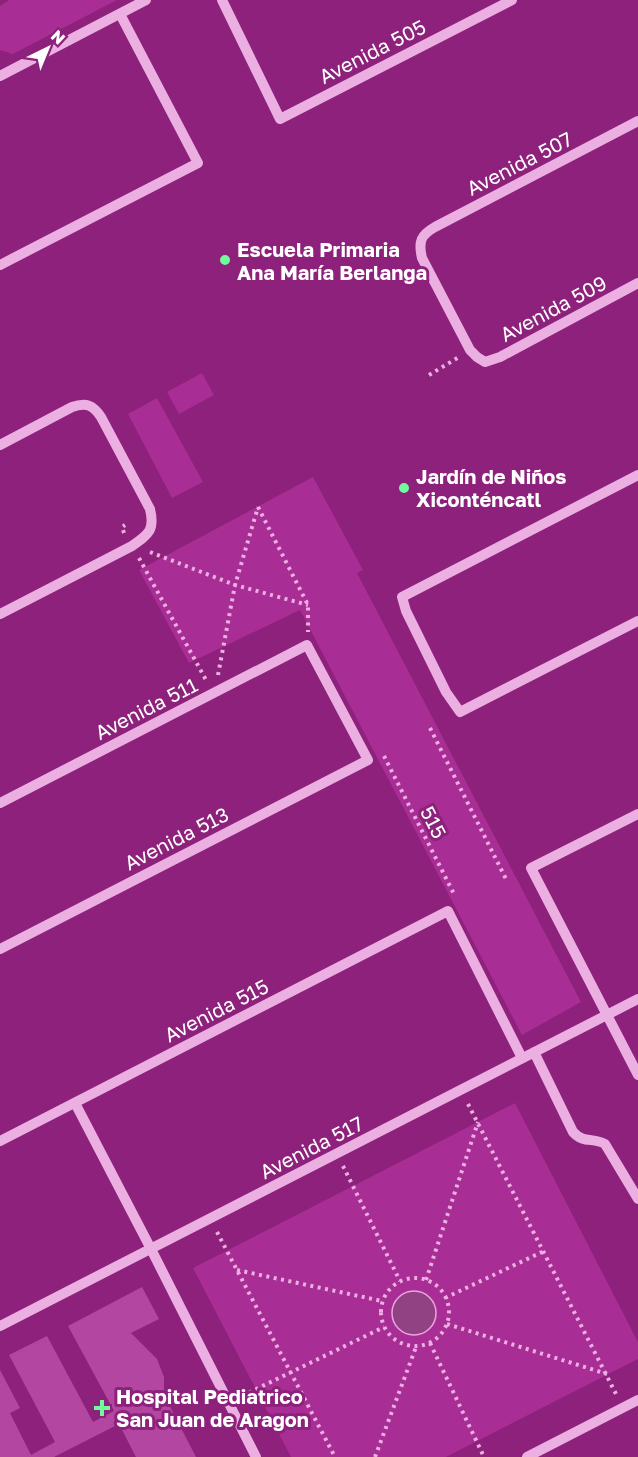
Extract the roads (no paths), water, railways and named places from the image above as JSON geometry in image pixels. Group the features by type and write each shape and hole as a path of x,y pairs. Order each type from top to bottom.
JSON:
{"street":[{"path":"0,76 146,0"},
{"name":"Avenida 505","path":"222,0 280,119 512,0"},
{"path":"0,265 198,163 120,14"},
{"name":"Avenida 507","path":"485,362 470,350 422,258 421,240 435,226 638,121"},
{"name":"Avenida 509","path":"485,362 500,357 638,284"},
{"path":"0,445 72,407 89,404 101,417 150,509 153,520 143,538 132,546 0,614"},
{"path":"638,476 402,597 406,611 446,692 460,712 638,621"},
{"name":"Avenida 511","path":"0,803 307,645 368,760"},
{"name":"Avenida 513","path":"0,949 368,760"},
{"path":"638,814 531,868 638,1075"},
{"name":"Avenida 515","path":"0,1141 448,911 522,1058"},
{"name":"Avenida 517","path":"0,1326 638,999"},
{"path":"534,1052 573,1132 582,1140 600,1141 605,1144 638,1199"},
{"path":"75,1103 256,1457"},
{"path":"527,1457 638,1400"}],"place":[{"name":"Escuela Primaria Ana María Berlanga","path":"225,260"},
{"name":"Jardín de Niños Xiconténcatl","path":"404,488"},
{"name":"Hospital Pediatrico San Juan de Aragon","path":"102,1408"}]}
